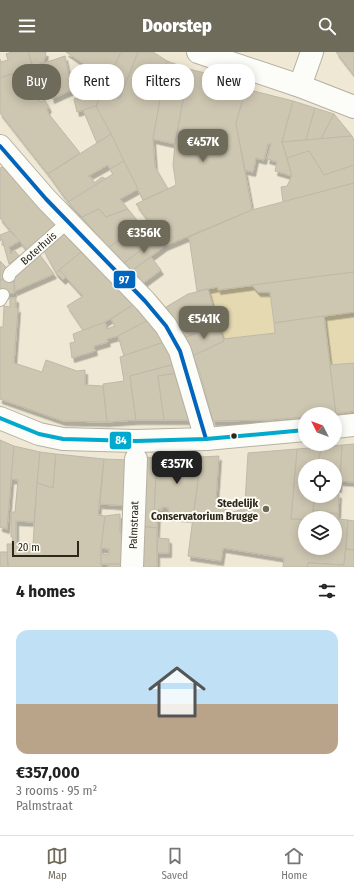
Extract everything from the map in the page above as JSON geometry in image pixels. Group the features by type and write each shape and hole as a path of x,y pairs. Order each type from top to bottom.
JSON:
{"street":[{"path":"198,52 300,86 354,107"},
{"path":"300,86 312,52"},
{"path":"0,146 46,199 71,223 157,314 175,339 185,366 206,439"},
{"path":"0,418 39,434 63,439 136,441 206,439 298,431"},
{"path":"342,426 354,425"},
{"name":"Palmstraat","path":"132,567 136,459"}],"lane":[{"name":"Boterhuis","path":"9,276 10,273 60,229 71,223"}],"shaded area":[{"path":"252,285 260,292 270,292 275,333 223,339 218,324 225,322 221,309 214,310 208,289 218,287 218,290"},
{"path":"354,312 354,363 330,365 324,316"}],"building":[{"path":"12,52 28,52 32,64 12,64 12,74 0,78 0,59 1,62 8,60 6,54"},
{"path":"28,52 46,52 44,62 40,64 32,64"},
{"path":"66,52 121,52 115,64 84,64"},
{"path":"121,52 138,52 132,64 124,88 124,64 115,64"},
{"path":"138,52 153,52 167,61 166,64 133,64"},
{"path":"336,52 354,52 354,75"},
{"path":"65,56 69,75 69,91 61,95 61,64 44,63"},
{"path":"167,61 175,64 166,64"},
{"path":"132,67 132,100 160,100 153,139 155,167 168,189 143,200 96,106 99,100 124,100 124,88"},
{"path":"194,70 202,72 202,100 243,100 236,123 252,210 165,246 136,204 176,185 173,165 175,144 183,100 194,100"},
{"path":"12,74 12,100 39,100 40,102 45,100 49,108 47,109 48,113 80,153 48,174 0,113 0,78"},
{"path":"255,91 293,101 282,142 292,176 275,171 277,162 267,159 271,144 268,144 264,160 256,158 253,172 245,170 236,123 243,100 255,100"},
{"path":"74,100 99,100 96,106 77,112"},
{"path":"160,100 183,100 175,144 153,139"},
{"path":"293,101 315,108 306,140 282,142"},
{"path":"96,106 111,134 97,143 83,110"},
{"path":"315,108 334,114 321,139 306,140"},
{"path":"334,114 352,136 321,139"},
{"path":"111,134 124,161 110,169 108,165 88,176 91,177 94,183 102,177 106,179 68,202 48,174"},
{"path":"352,136 354,140 354,165 324,175 309,151 287,158 282,142"},
{"path":"309,151 324,175 354,165 354,183 283,202 281,187 287,186 292,176 287,158"},
{"path":"124,161 138,189 120,199 128,209 106,217 99,209 82,217 68,202 113,174 110,169"},
{"path":"3,167 56,225 27,250 0,218 0,168"},
{"path":"354,183 354,272 218,290 218,287 197,291 189,237 252,210"},
{"path":"99,209 106,217 128,209 141,225 108,248 82,217"},
{"path":"138,227 152,242 123,264 108,248"},
{"path":"10,231 20,241 9,247 11,254 15,251 19,256 9,264 2,239 0,241 0,235"},
{"path":"63,233 81,252 56,273 44,251"},
{"path":"159,236 165,246 130,272 123,264"},
{"path":"81,252 133,305 105,322 84,331 67,306 83,296 59,270"},
{"path":"40,255 54,274 15,291 14,278"},
{"path":"151,257 161,270 142,284 130,272"},
{"path":"0,261 6,267 2,280 0,280"},
{"path":"59,270 66,277 63,280 56,273"},
{"path":"354,272 354,312 274,323 270,292 258,292 252,285"},
{"path":"17,276 14,278 14,293 0,295 0,280 2,280 3,277"},
{"path":"208,289 214,310 221,309 225,322 184,338 178,325 166,307 188,294"},
{"path":"10,298 16,298 16,308 18,308 14,363 42,372 46,360 77,371 85,370 85,385 103,386 107,422 63,421 0,399 0,327 3,327 4,306 10,307"},
{"path":"134,304 150,319 118,336 107,339 108,342 94,346 95,351 72,358 70,343 75,342 73,334 105,322 107,329 115,326 111,319"},
{"path":"324,316 335,407 298,407 298,418 269,420 213,421 199,370 192,356 224,341 223,339 275,333 274,323"},
{"path":"150,319 167,341 124,356 118,336"},
{"path":"218,324 224,341 192,356 184,338"},
{"path":"167,341 175,364 130,376 136,420 107,422 103,384 124,381 120,357"},
{"path":"354,363 354,411 342,413 342,407 335,407 330,365"},
{"path":"175,364 179,373 158,376 164,420 136,420 130,376"},
{"path":"179,373 193,420 164,420 158,376"},
{"path":"0,440 14,446 7,529 0,527"},
{"path":"354,444 354,482 342,481 342,445"},
{"path":"14,446 40,452 34,522 16,521 16,544 12,544 13,537 11,537 11,512 15,512 18,480 11,479"},
{"path":"297,449 298,451 320,451 319,459 298,459 298,503 314,503 313,511 298,511 298,520 291,519"},
{"name":"Stedelijk Conservatorium Brugge","path":"297,449 291,519 298,520 298,555 342,555 342,519 348,520 344,565 308,563 307,567 283,567 284,558 223,548 221,561 188,556 201,457 219,456 216,499 220,500 219,503 224,509 233,512 240,510 245,503 248,453"},
{"path":"320,451 342,451 341,459 319,459"},
{"path":"40,452 56,454 53,488 37,483"},
{"path":"56,454 104,459 98,515 105,516 101,548 101,567 8,567 7,544 33,544 37,483 53,488"},
{"path":"157,457 154,516 158,515 157,528 139,526 142,458"},
{"path":"157,457 201,457 193,518 168,516 169,508 162,507 162,510 158,509 154,516"},
{"path":"104,459 131,460 130,506 100,504"},
{"path":"314,503 339,503 338,511 313,510"},
{"path":"120,514 120,533 128,534 126,564 101,564 101,554 109,555 109,549 101,548 105,516"},
{"path":"348,520 354,521 354,550 346,549"},
{"path":"139,526 157,528 157,567 137,567"},
{"path":"158,538 169,539 169,553 157,553"},
{"path":"346,549 354,550 354,567 307,567 308,563 344,565"},
{"path":"346,549 354,550 354,567 307,567 308,563 344,565"},
{"path":"0,552 7,552 8,567 0,567"},
{"path":"108,564 126,564 126,567 108,567"}],"transit line":[{"name":"97","path":"0,146 46,199 145,301 166,326 180,351 206,439"},
{"name":"84","path":"0,418 39,434 63,439 136,441 206,439 298,431"}],"place":[{"name":"Stedelijk Conservatorium Brugge","path":"266,509"}]}
